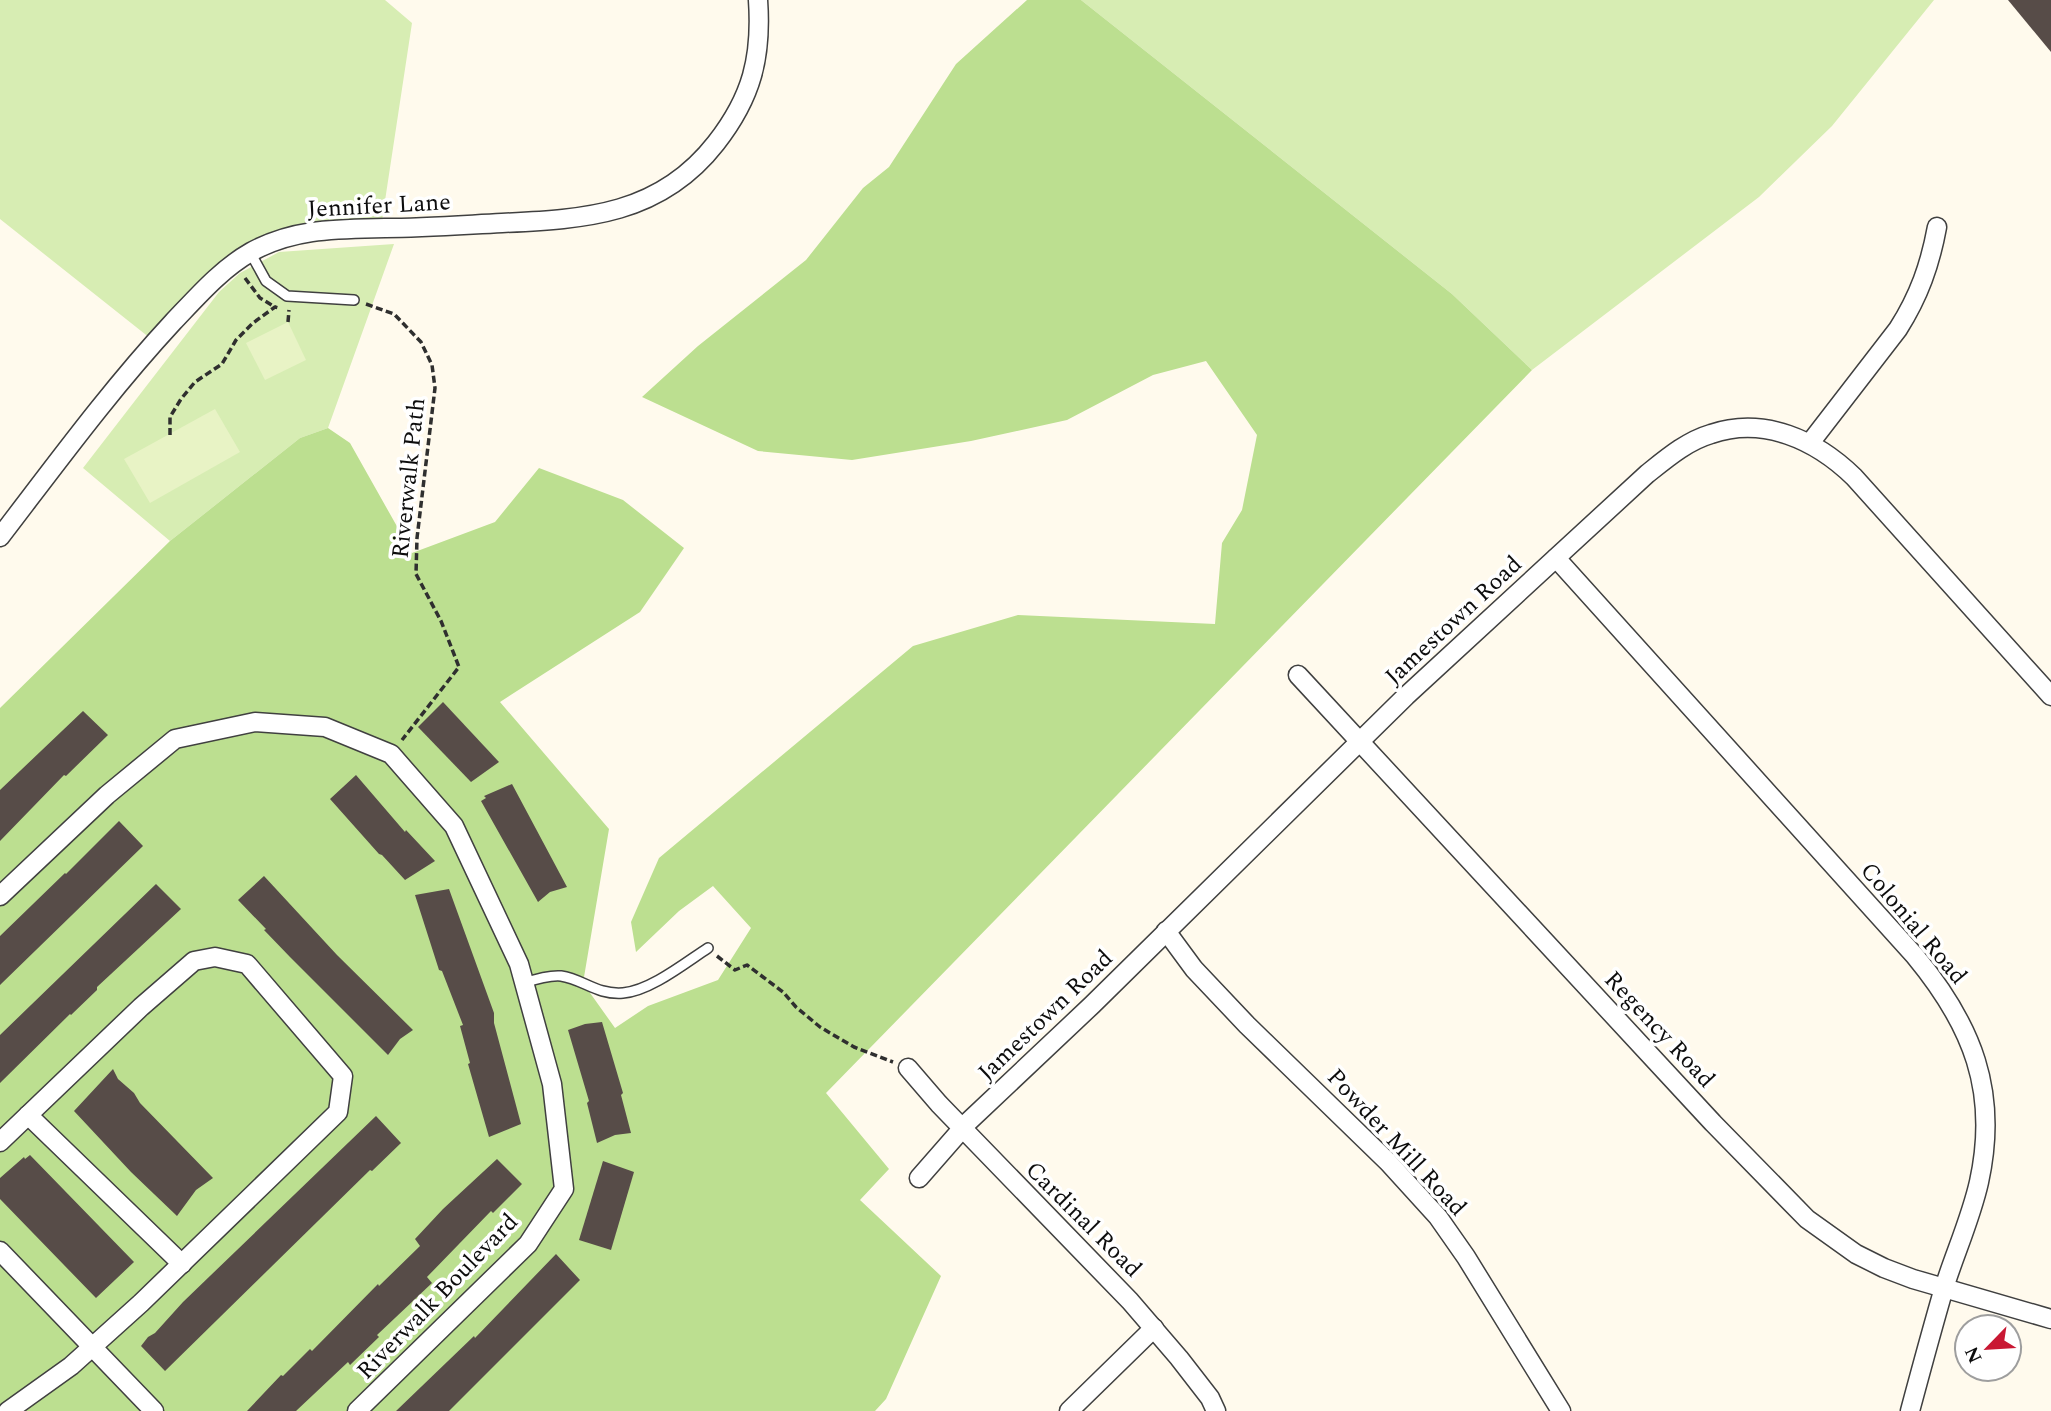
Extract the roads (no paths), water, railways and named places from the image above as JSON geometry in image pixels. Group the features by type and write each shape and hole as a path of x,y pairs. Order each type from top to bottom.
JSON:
{"street":[{"name":"Jennifer Lane","path":"0,537 130,368 208,286 250,252 275,240 328,229 412,228 587,217 642,202 666,189 688,173 707,154 738,112 757,64 760,41 758,0"},
{"path":"1810,443 1911,309 1929,266 1937,227"},
{"name":"Jamestown Road","path":"919,1178 962,1129 1426,677 1657,466 1687,445 1710,434 1736,428 1761,428 1810,443 1835,458 2051,696"},
{"name":"Colonial Road","path":"1556,558 1915,956 1943,992 1965,1030 1978,1068 1984,1108 1984,1147 1979,1181 1944,1289 1910,1411"},
{"name":"Regency Road","path":"1298,676 1445,831 1713,1123 1807,1219 1856,1254 1903,1275 2051,1320"},
{"name":"Riverwalk Boulevard","path":"0,896 107,795 175,739 255,722 325,727 391,754 454,826 519,964 552,1084 564,1189 528,1244 357,1411"},
{"name":"Powder Mill Road","path":"1166,931 1194,969 1247,1025 1388,1162 1438,1217 1506,1319 1561,1411"},
{"path":"0,1142 141,1007 194,961 215,957 247,964 343,1076 338,1112 182,1264 71,1366 8,1411"},
{"name":"Cardinal Road","path":"908,1068 1042,1212 1096,1263 1154,1328 1210,1398 1216,1411"},
{"path":"28,1115 182,1264"},
{"path":"0,1251 154,1411"},
{"path":"1069,1411 1154,1328"}],"lane":[{"path":"250,252 265,281 287,296 354,300"},
{"path":"524,982 563,976 598,991 624,993 648,986 708,948"}]}
